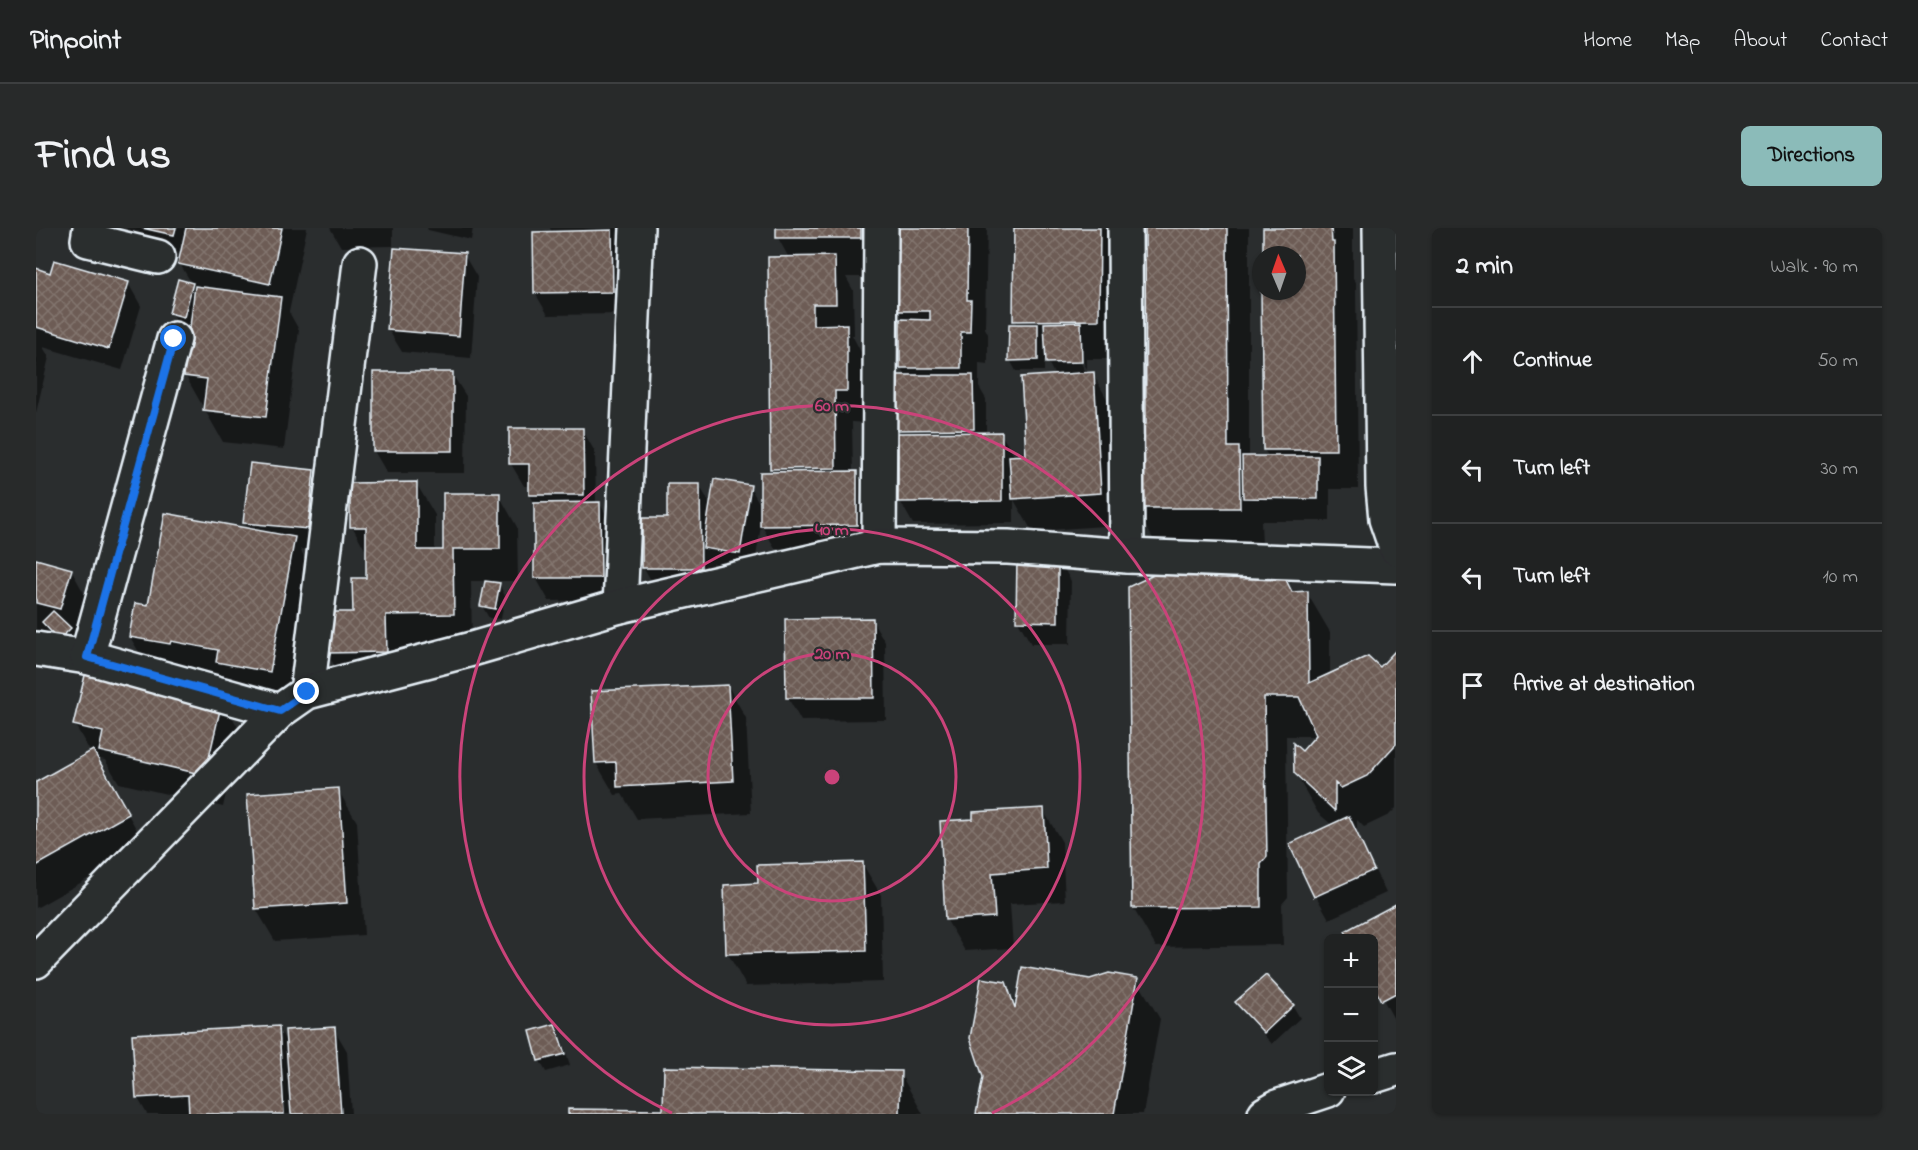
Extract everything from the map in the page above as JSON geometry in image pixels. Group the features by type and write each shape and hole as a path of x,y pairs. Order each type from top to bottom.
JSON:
{"street":[{"path":"90,228 88,240 158,256"},
{"path":"620,606 637,228"},
{"path":"879,546 881,228"},
{"path":"1125,228 1127,556"},
{"path":"1380,228 1383,487 1386,519 1396,548"},
{"path":"307,692 360,263"},
{"path":"87,657 174,339"},
{"path":"36,961 280,711 307,692 472,650 620,606 879,546 1008,547 1127,556 1396,566"},
{"path":"36,649 87,657 280,711"},
{"path":"1378,1075 1396,1069"},
{"path":"1265,1114 1277,1107 1324,1092"}],"building":[{"path":"142,228 176,228 174,235"},
{"path":"186,228 282,228 270,284 178,264"},
{"path":"776,228 861,228 861,238 776,238"},
{"path":"897,228 968,228 967,300 971,300 970,332 961,332 961,368 900,368 900,319 930,320 930,311 896,311"},
{"path":"1014,228 1100,228 1099,320 1013,321"},
{"path":"1145,228 1227,228 1228,447 1239,447 1240,508 1133,508 1133,424 1146,424"},
{"path":"1263,228 1331,228 1332,242 1334,242 1336,450 1263,450 1261,300 1306,300 1306,246 1263,246"},
{"path":"612,230 613,292 534,293 533,232"},
{"path":"394,248 465,253 459,336 387,330"},
{"path":"835,256 836,304 813,304 813,325 847,324 847,391 835,391 836,468 770,469 768,257"},
{"path":"54,260 129,282 109,349 36,327 36,268 50,273"},
{"path":"178,279 193,283 184,317 169,313"},
{"path":"195,286 281,297 266,417 203,410 207,379 184,376"},
{"path":"1081,322 1082,362 1046,363 1044,323"},
{"path":"1009,324 1038,324 1038,360 1008,361"},
{"path":"373,372 453,372 453,451 373,451"},
{"path":"1094,372 1101,493 1012,499 1009,456 1026,455 1021,377"},
{"path":"896,375 973,375 974,429 897,430"},
{"path":"509,428 583,428 584,495 529,495 529,464 509,464"},
{"path":"1002,432 1002,501 898,502 898,433"},
{"path":"1242,456 1318,456 1318,499 1243,498"},
{"path":"250,463 314,470 308,529 243,523"},
{"path":"857,471 857,525 760,526 760,472"},
{"path":"714,479 751,485 740,554 703,548"},
{"path":"417,482 417,550 443,550 443,493 500,493 500,549 453,549 454,614 386,615 387,652 326,653 325,612 353,612 352,578 366,578 366,527 350,527 350,483"},
{"path":"667,484 700,484 701,568 642,568 642,518 667,518"},
{"path":"600,502 601,578 534,578 534,503"},
{"path":"165,513 295,537 270,672 216,662 218,650 171,641 170,644 129,637 135,603 148,605"},
{"path":"1017,557 1058,557 1058,622 1016,621"},
{"path":"36,559 72,569 60,609 36,603"},
{"path":"1162,571 1283,574 1292,592 1308,591 1309,683 1368,656 1380,667 1396,650 1396,744 1367,776 1341,788 1335,783 1335,811 1294,773 1293,743 1302,751 1316,735 1299,697 1264,697 1267,857 1261,864 1261,907 1132,908 1128,587"},
{"path":"485,581 500,583 495,609 480,606"},
{"path":"53,611 71,628 59,640 42,622"},
{"path":"873,618 874,698 786,698 785,619"},
{"path":"87,667 223,697 205,775 99,751 103,732 73,725"},
{"path":"728,685 733,781 617,787 616,762 595,763 591,691"},
{"path":"93,750 129,814 36,866 36,782"},
{"path":"339,788 347,903 255,909 247,794"},
{"path":"1044,808 1047,869 992,873 995,917 945,920 940,821 973,819 973,812"},
{"path":"1349,816 1374,870 1314,897 1289,844"},
{"path":"863,862 866,951 726,954 724,885 758,883 757,865"},
{"path":"1396,904 1396,993 1381,1001 1378,995 1378,934 1347,934 1345,931"},
{"path":"1022,967 1090,979 1109,973 1138,978 1114,1114 976,1114 983,1077 970,1038 981,978 1006,982 1015,1008"},
{"path":"1266,975 1294,1005 1264,1033 1235,1002"},
{"path":"555,1024 565,1054 538,1061 530,1031"},
{"path":"279,1026 284,1114 189,1114 188,1095 136,1098 132,1034"},
{"path":"335,1027 341,1114 291,1114 285,1030"},
{"path":"664,1067 901,1071 900,1114 568,1114 568,1109 663,1110"}],"route":[{"path":"174,339 87,657 280,711 307,692"}]}
